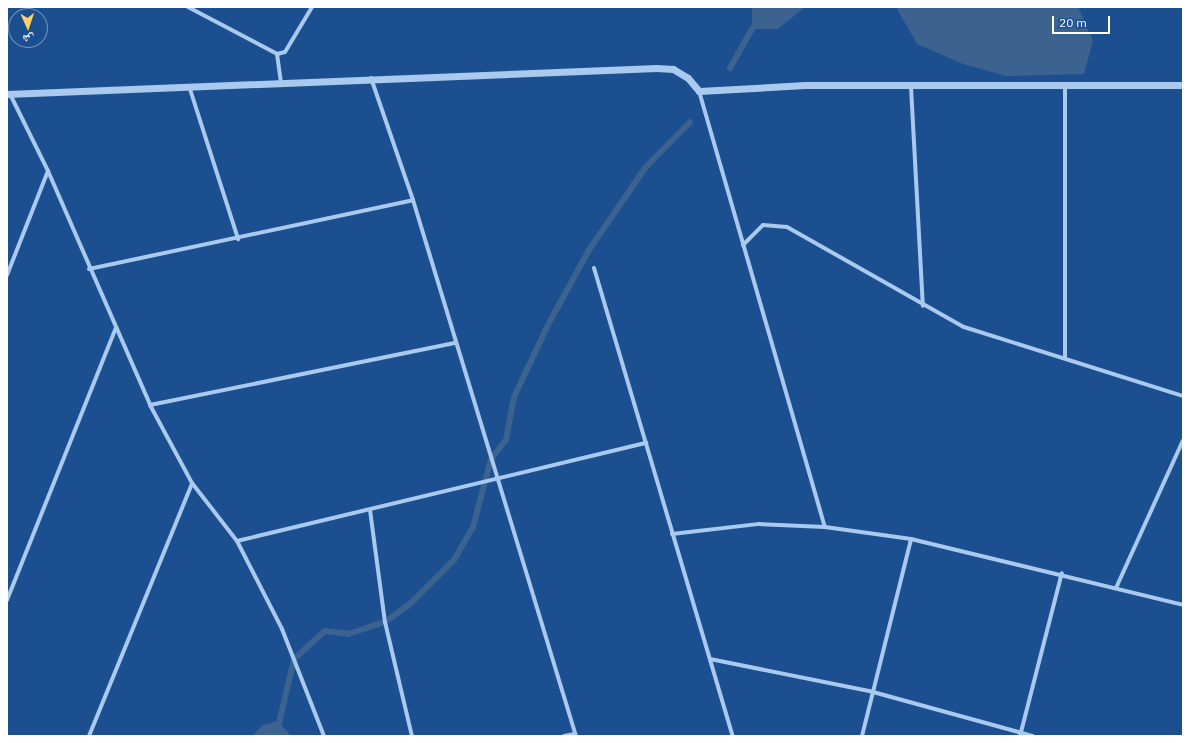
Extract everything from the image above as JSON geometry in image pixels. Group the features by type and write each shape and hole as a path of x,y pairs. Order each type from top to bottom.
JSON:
{"street":[{"path":"188,7 277,54 285,52 312,7"},
{"path":"277,54 281,82"},
{"path":"324,736 282,629 237,541 192,483 150,404 89,269 48,171 9,94 371,77 656,68 673,69 688,78 698,91 825,527"},
{"path":"371,77 413,200 575,735 564,736"},
{"path":"698,91 791,86 911,87 1183,85"},
{"path":"189,86 238,239"},
{"path":"1065,86 1065,357"},
{"path":"911,87 922,306"},
{"path":"7,275 48,171"},
{"path":"89,269 238,239 413,200"},
{"path":"743,245 763,225 787,227 922,306 964,327 1065,357 1183,396"},
{"path":"594,268 733,736"},
{"path":"7,600 116,328"},
{"path":"150,404 456,343"},
{"path":"1116,588 1183,440"},
{"path":"237,541 646,443"},
{"path":"89,736 192,483"},
{"path":"370,510 385,622 412,736"},
{"path":"672,534 759,524 825,527 911,539 1062,573 1183,605"},
{"path":"862,736 911,539"},
{"path":"1020,734 1062,573"},
{"path":"710,659 873,692 1020,734 1033,736"}],"water":[{"path":"752,7 805,7 778,29 752,29"},
{"path":"896,7 1078,7 1093,41 1084,74 1006,76 963,64 917,44"},
{"path":"278,721 291,736 252,736 263,725"}],"waterway":[{"path":"730,68 752,29"},
{"path":"276,736 294,659 325,631 348,634 385,622 410,604 454,560 473,527 491,459 506,440 514,397 550,321 589,250 645,168 690,122"}]}
